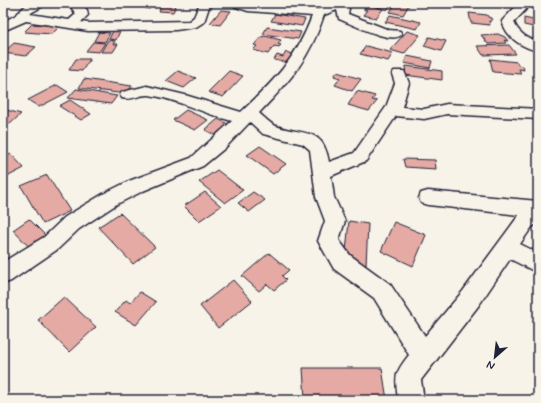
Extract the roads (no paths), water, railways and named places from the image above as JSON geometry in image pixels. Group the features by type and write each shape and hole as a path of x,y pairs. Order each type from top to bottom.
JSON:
{"street":[{"path":"3,27 20,18 31,6 40,3"},
{"path":"74,3 81,10 82,15 74,24"},
{"path":"20,18 42,18 88,27 192,24 200,19 204,5 209,3"},
{"path":"234,3 248,7 319,13 344,3"},
{"path":"344,3 342,13 343,16 387,34 396,34"},
{"path":"526,3 508,20 510,29 516,37 538,47"},
{"path":"3,274 39,252 72,223 110,199 136,186 197,162 219,144 278,85 294,66 312,33 319,13"},
{"path":"364,25 370,34 388,46"},
{"path":"322,172 360,157 392,111 402,83 399,74"},
{"path":"127,95 147,90 180,98 232,116 248,116 269,130 309,140 318,148 326,196 335,221 328,240 342,262 382,291 424,356"},
{"path":"392,111 424,114 447,109 538,114"},
{"path":"428,198 538,209"},
{"path":"411,400 408,377 471,298 525,221 538,213"},
{"path":"507,247 538,264"}]}
